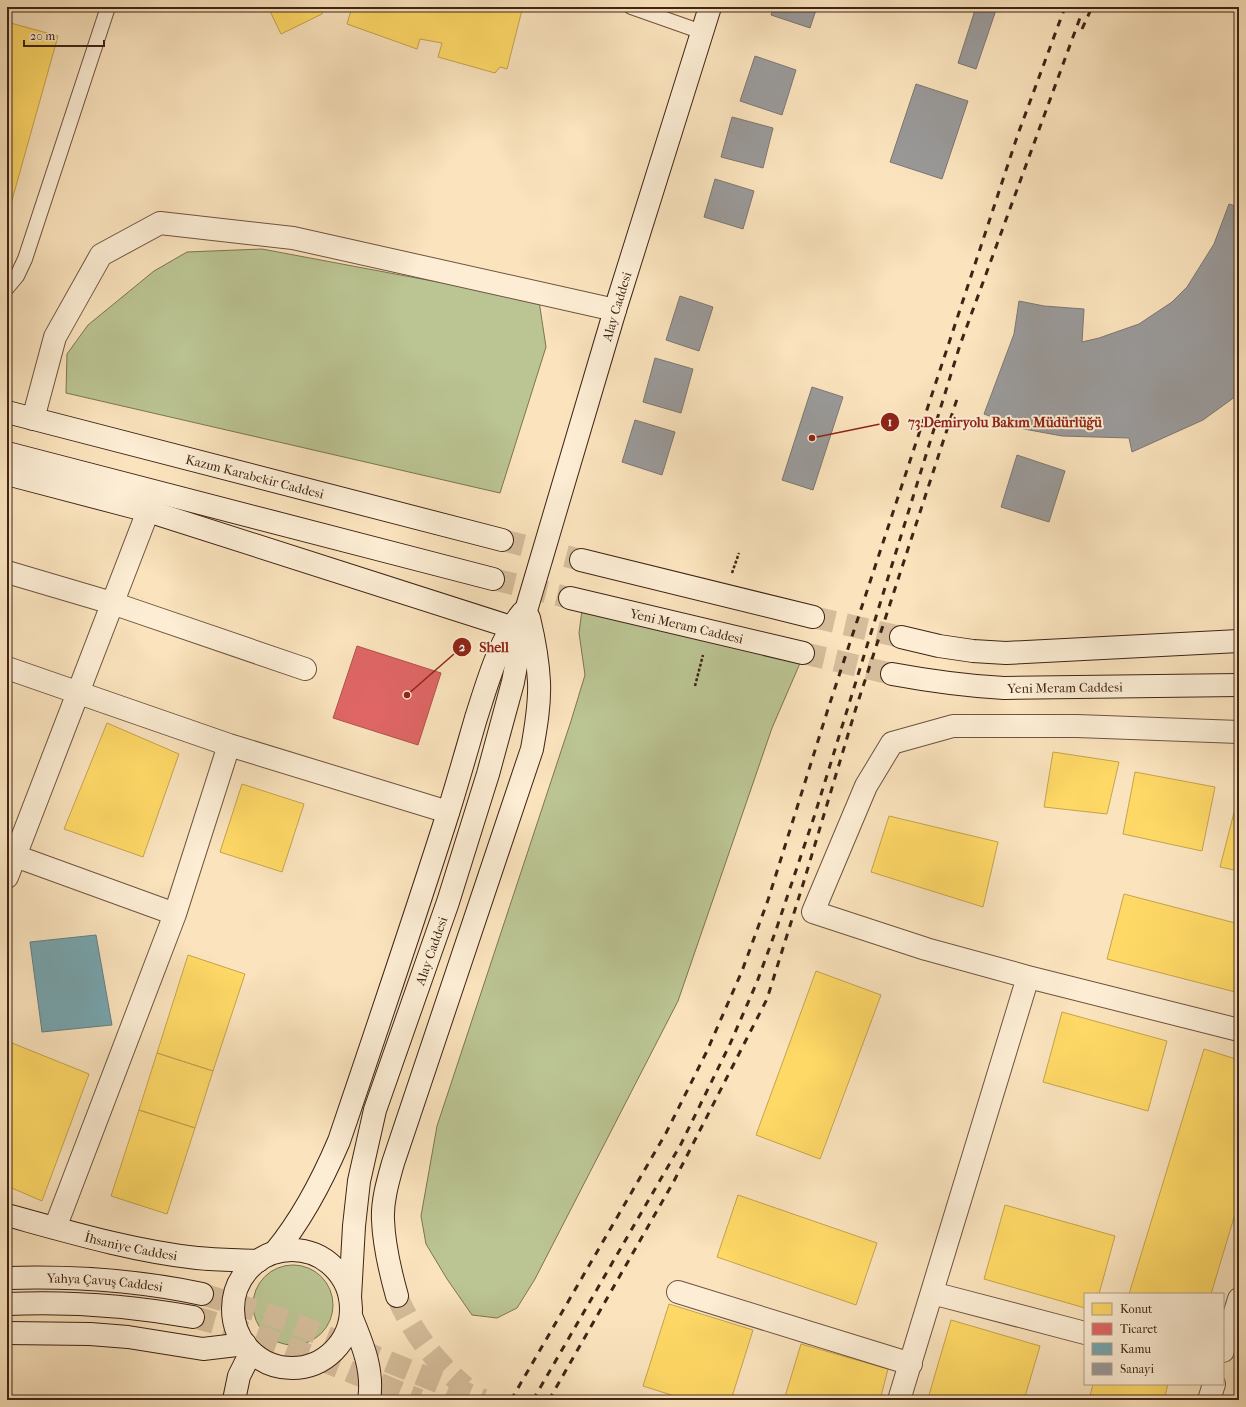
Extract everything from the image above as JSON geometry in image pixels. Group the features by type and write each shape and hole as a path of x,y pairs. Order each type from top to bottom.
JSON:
{"main road":[{"name":"Alay Caddesi","path":"351,1307 354,1226 358,1181 375,1110 448,902 488,774 513,682 527,607 615,310 710,7"},
{"path":"33,419 55,337 101,255 160,223 293,238 615,310"},
{"name":"Kazım Karabekir Caddesi","path":"7,412 502,540"},
{"path":"7,453 493,579"},
{"path":"7,474 148,511 511,627"},
{"path":"7,877 11,855 78,692 148,511"},
{"path":"581,560 813,617"},
{"path":"7,572 112,603 305,668"},
{"name":"Yeni Meram Caddesi","path":"570,598 803,653"},
{"name":"Alay Caddesi","path":"266,1256 301,1217 327,1169 339,1141 448,812 486,688 497,657 511,627 527,607"},
{"path":"397,1296 387,1257 383,1220 384,1201 388,1183 393,1163 532,749 538,716 539,682 535,644 527,607"},
{"path":"901,637 939,646 973,651 1006,653 1239,641"},
{"path":"7,668 229,745 448,812"},
{"name":"Yeni Meram Caddesi","path":"892,674 936,682 1004,688 1239,685"},
{"path":"1239,732 1077,726 953,726 892,743 866,786 813,912 926,949 1028,977 1239,1030"},
{"path":"55,1228 175,914 229,745"},
{"path":"11,855 175,914"},
{"path":"899,1400 1028,977"},
{"name":"İhsaniye Caddesi","path":"7,1215 55,1228 168,1254 224,1260 266,1256"},
{"path":"351,1307 346,1334 336,1350 321,1361 303,1368 284,1368 266,1363 248,1348 240,1338 234,1322 233,1304 237,1288 245,1273 266,1256 295,1250 314,1254 331,1264 343,1279 369,1367 369,1400"},
{"name":"Yahya Çavuş Caddesi","path":"7,1278 69,1277 96,1279 152,1285 202,1294"},
{"path":"678,1292 911,1364"},
{"path":"932,1293 1084,1333"},
{"path":"1224,1348 1239,1299"},
{"name":"Yahya Çavuş Caddesi","path":"7,1304 56,1303 107,1305 132,1307 193,1317"},
{"path":"7,1333 90,1334 128,1337 203,1349 248,1348"},
{"path":"234,1400 239,1376 248,1348"},
{"path":"1209,1400 1214,1385"}],"lane":[{"path":"7,288 17,276 25,259 108,7"},
{"path":"631,7 702,32"}],"path":[{"path":"730,580 739,552"},
{"path":"695,686 705,650"}],"green space":[{"path":"262,249 539,301 546,347 500,493 66,393 67,354 88,325 154,271 187,252"},
{"path":"582,610 807,647 772,728 678,1001 535,1279 517,1308 497,1318 472,1315 447,1279 426,1244 421,1216 437,1126 585,675 579,633"},
{"path":"293,1265 308,1268 321,1277 330,1290 333,1305 330,1320 321,1333 308,1342 293,1345 278,1342 265,1333 256,1320 253,1305 256,1290 265,1277 278,1268"}],"building: Konut":[{"path":"268,7 324,7 322,14 281,34"},
{"path":"352,7 513,7 522,10 507,69 500,67 495,73 438,57 442,43 420,39 417,49 347,24"},
{"path":"7,22 58,36 7,218"},
{"path":"107,723 179,754 143,857 64,829"},
{"path":"1053,752 1119,762 1107,814 1044,807"},
{"path":"1135,772 1215,787 1202,851 1123,834"},
{"path":"242,784 304,804 282,872 220,852"},
{"path":"1239,793 1239,871 1220,867"},
{"path":"889,816 998,842 983,907 871,872"},
{"path":"1124,894 1239,924 1239,993 1107,959"},
{"path":"188,955 245,974 213,1071 157,1053"},
{"path":"816,971 881,995 820,1159 756,1135"},
{"path":"1062,1012 1167,1041 1148,1111 1043,1082"},
{"path":"7,1041 89,1074 42,1201 7,1186"},
{"path":"1204,1049 1239,1060 1239,1201 1211,1293 1129,1293"},
{"path":"157,1053 213,1071 195,1128 139,1110"},
{"path":"139,1110 195,1128 167,1214 111,1196"},
{"path":"738,1195 877,1243 856,1305 717,1257"},
{"path":"1005,1205 1115,1236 1099,1293 1084,1293 1084,1308 984,1279"},
{"path":"669,1304 753,1330 731,1400 687,1400 643,1386"},
{"path":"951,1320 1040,1346 1024,1400 945,1400 929,1395"},
{"path":"801,1344 888,1369 880,1400 784,1400"},
{"path":"1093,1385 1168,1385 1164,1400 1089,1400"}],"building: Ticaret":[{"path":"357,646 441,673 418,745 333,718"}],"building: Kamu":[{"path":"96,935 112,1025 42,1032 30,942"}],"building: Sanayi":[{"path":"774,7 817,7 810,28 771,15"},
{"path":"976,7 997,7 976,69 958,63"},
{"path":"755,56 796,70 782,115 740,101"},
{"path":"916,84 968,101 942,179 890,162"},
{"path":"732,117 773,128 763,168 721,157"},
{"path":"715,179 754,191 743,229 704,217"},
{"path":"1229,204 1239,207 1239,394 1203,420 1132,452 1129,438 1062,436 1024,429 984,414 1014,334 1019,301 1044,306 1084,309 1082,342 1099,338 1139,324 1172,302 1187,287 1214,244"},
{"path":"680,296 713,307 699,351 666,340"},
{"path":"655,358 693,369 681,413 643,402"},
{"path":"812,387 843,397 813,490 782,480"},
{"path":"635,420 675,432 662,475 622,462"},
{"path":"1017,455 1065,471 1049,522 1001,507"}],"tunnel":[{"path":"502,540 581,560"},
{"path":"493,579 570,598"},
{"path":"813,617 901,637"},
{"path":"803,653 892,674"},
{"path":"202,1294 290,1322 483,1400"},
{"path":"397,1296 410,1322 425,1346 434,1357 465,1387"},
{"path":"193,1317 279,1344 419,1400"}],"railway":[{"path":"511,1400 666,1133 707,1051 742,971 768,900 828,709 1018,134 1065,7"},
{"path":"533,1400 681,1144 730,1044 757,982 815,814 960,345 1084,7"},
{"path":"1082,29 1092,7"},
{"path":"549,1400 674,1181 767,999 856,708 957,399"}],"place":[{"name":"73.Demiryolu Bakım Müdürlüğü","path":"812,438"},
{"name":"Shell","path":"407,695"}]}
